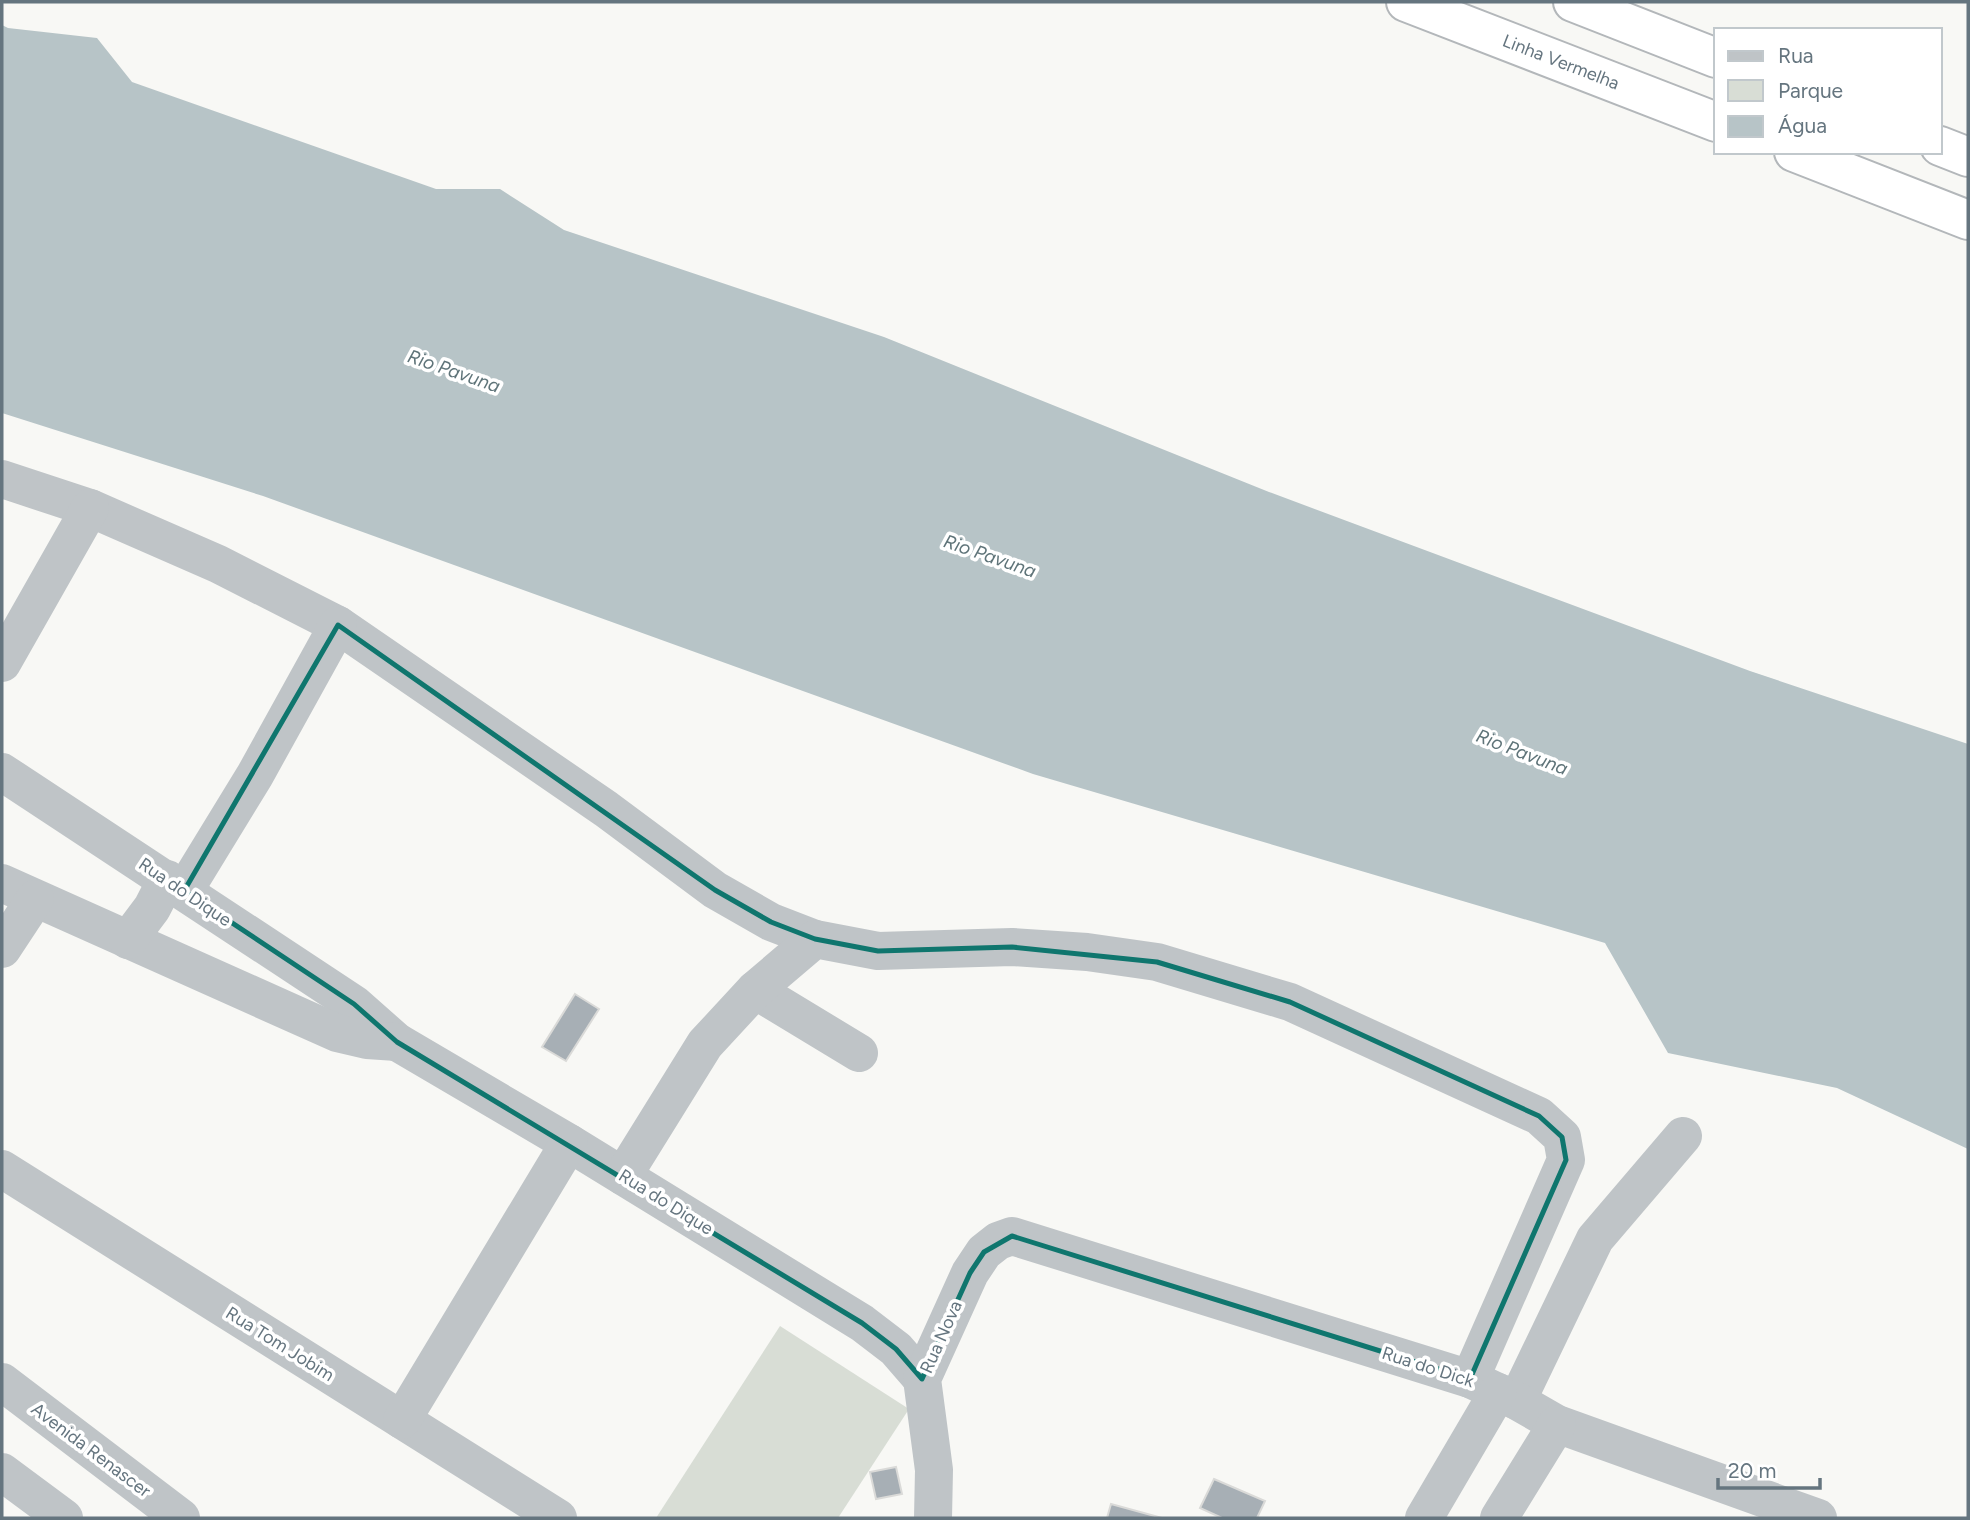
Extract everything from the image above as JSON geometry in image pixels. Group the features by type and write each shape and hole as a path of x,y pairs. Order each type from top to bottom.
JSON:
{"highway":[{"name":"Linha Vermelha","path":"1406,2 1714,121"},
{"path":"1573,2 1714,57"},
{"path":"1942,147 1968,157"},
{"path":"1799,154 1968,220"}],"street":[{"path":"2,479 90,508 218,564 338,625 596,802 715,890 771,922 815,939 878,951 1012,947 1157,962 1290,1002 1539,1116 1562,1137 1566,1160 1495,1391"},
{"path":"2,663 90,508"},
{"path":"128,940 152,908 175,885 241,798 338,625"},
{"name":"Rua do Dique","path":"2,772 354,1004 397,1042 569,1143 862,1324 897,1349 922,1379"},
{"path":"2,949 18,891"},
{"name":"Rua do Dique","path":"18,891 337,1033 367,1040 397,1042"},
{"path":"623,1176 705,1044 755,990 815,939"},
{"path":"755,990 859,1053"},
{"path":"1424,1518 1495,1391 1595,1239 1683,1136"},
{"path":"402,1420 569,1143"},
{"name":"Rua Tom Jobim","path":"2,1169 558,1518"},
{"name":"Rua Nova","path":"933,1518 934,1470 922,1379 970,1273 984,1252 998,1241 1012,1236 1028,1241"},
{"name":"Rua do Dick","path":"1028,1241 1495,1391 1557,1424 1818,1518"},
{"name":"Avenida Renascer","path":"2,1382 181,1518"},
{"path":"1499,1518 1557,1424"},
{"path":"2,1472 64,1518"}],"highlighted area":[{"path":"338,625 715,890 771,922 815,939 878,951 1012,947 1157,962 1290,1002 1539,1116 1562,1137 1566,1160 1470,1379 1012,1236 984,1252 970,1273 922,1379 896,1349 862,1323 397,1042 354,1004 184,891"}],"green space":[{"path":"780,1326 909,1409 838,1518 656,1518"}],"water":[{"name":"Rio Pavuna","path":"2,25 8,28 97,38 132,82 436,189 500,189 564,230 884,337 1269,492 1750,671 1968,744 1968,1149 1837,1088 1668,1053 1605,943 1033,774 263,496 2,413"}],"building":[{"path":"575,994 599,1009 566,1061 542,1047"},
{"path":"896,1467 902,1494 876,1499 870,1472"},
{"path":"1214,1479 1265,1501 1257,1518 1222,1518 1200,1508"},
{"path":"1111,1504 1162,1518 1107,1518"}]}
